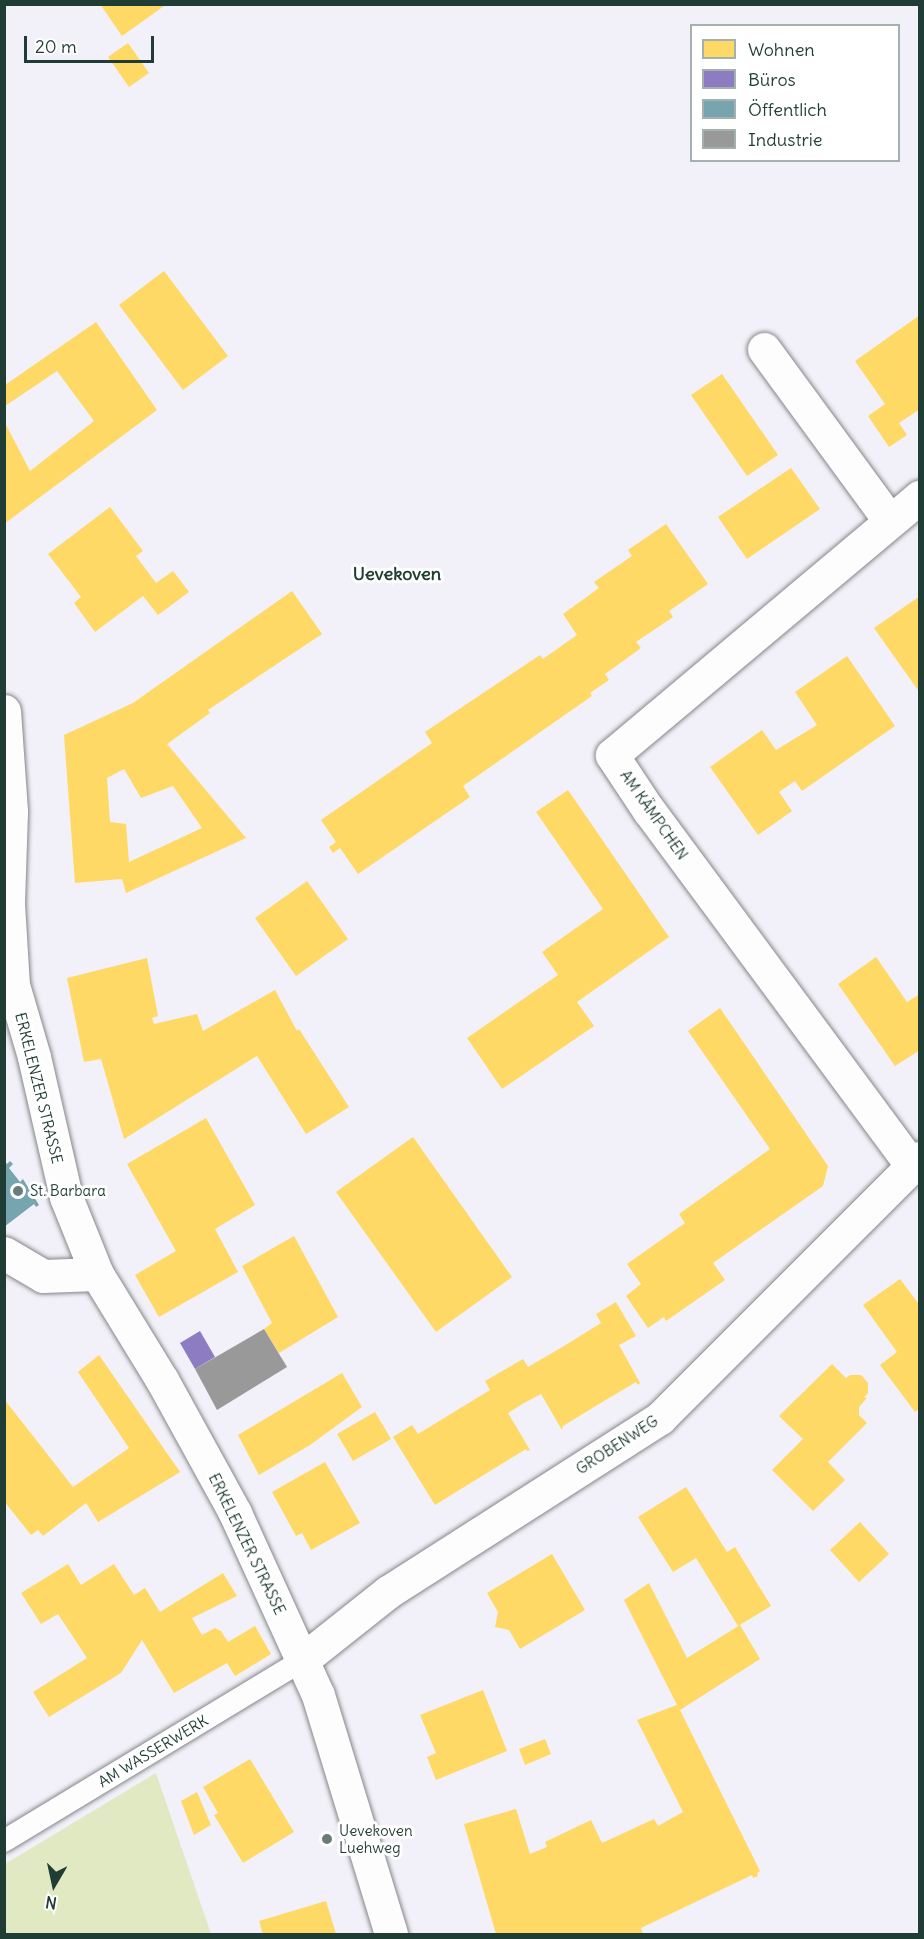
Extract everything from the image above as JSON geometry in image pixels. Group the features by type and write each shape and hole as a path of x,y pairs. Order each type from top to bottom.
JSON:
{"street":[{"path":"764,349 890,521"},
{"name":"AM KÄMPCHEN","path":"916,1162 656,820 612,755 920,497"},
{"name":"ERKELENZER STRASSE","path":"4,711 11,812 8,903 13,985 34,1058 66,1197 97,1274 162,1380 235,1513 318,1695 391,1935"},
{"name":"GROBENWEG","path":"302,1661 388,1592 660,1418 916,1162"},
{"path":"4,1253 43,1276 97,1274"}],"lane":[{"name":"AM WASSERWERK","path":"4,1841 302,1661"}],"green space":[{"path":"156,1773 211,1934 5,1934 5,1864"}],"building: Wohnen":[{"path":"100,4 163,4 164,6 122,36"},
{"path":"128,43 149,73 129,87 108,57"},
{"path":"164,271 228,356 183,390 119,305"},
{"path":"920,315 920,409 899,423 907,435 889,447 868,416 885,404 855,361"},
{"path":"96,322 157,410 4,524 4,421 30,471 94,421 57,371 5,406 5,385"},
{"path":"722,374 778,455 747,476 691,395"},
{"path":"791,468 820,509 747,559 718,517"},
{"path":"110,507 143,551 136,556 156,583 173,571 189,592 158,615 143,596 95,632 74,603 81,597 48,554"},
{"path":"666,524 708,584 669,611 673,617 636,642 641,648 605,674 609,680 590,693 592,696 463,786 470,797 358,874 340,848 333,853 329,847 336,842 321,820 432,743 425,732 540,655 543,659 577,635 563,614 599,588 594,582 632,556 628,550"},
{"path":"292,591 322,634 208,710 210,713 167,744 246,838 126,893 122,879 75,883 64,735 133,703","holes":["124,769 141,798 173,786 202,828 129,862 126,824 110,822 107,778"]},
{"path":"920,596 920,693 874,628"},
{"path":"847,656 895,726 802,791 795,781 779,792 792,811 758,835 710,767 762,730 776,750 817,725 795,692"},
{"path":"568,790 669,937 577,1002 594,1026 502,1089 467,1038 558,975 542,952 603,909 536,812"},
{"path":"307,881 348,939 296,976 255,918"},
{"path":"876,957 907,1002 920,994 920,1050 895,1066 838,984"},
{"path":"147,958 158,1016 152,1018 154,1024 197,1014 203,1031 275,990 297,1031 299,1029 349,1107 306,1134 257,1056 124,1139 101,1059 84,1062 67,978"},
{"path":"720,1008 828,1166 823,1186 713,1263 725,1280 666,1321 664,1317 648,1328 626,1296 641,1284 627,1264 685,1223 679,1214 770,1149 688,1031"},
{"path":"206,1118 255,1205 215,1229 238,1272 159,1317 135,1275 176,1251 127,1164"},
{"path":"413,1137 512,1277 436,1332 336,1192"},
{"path":"294,1236 338,1317 279,1353 264,1329 272,1323 242,1266"},
{"path":"900,1279 918,1303 920,1301 920,1408 915,1412 880,1365 897,1352 863,1305"},
{"path":"616,1302 636,1336 619,1345 640,1383 638,1385 636,1382 599,1404 563,1426 562,1430 541,1394 524,1403 508,1413 530,1450 526,1449 435,1505 393,1437 412,1425 418,1434 490,1390 485,1381 523,1359 528,1367 564,1346 601,1323 596,1314"},
{"path":"99,1355 180,1472 98,1522 86,1503 43,1536 38,1530 31,1535 4,1501 4,1399 73,1487 129,1448 78,1372"},
{"path":"832,1364 846,1378 850,1375 861,1375 868,1383 868,1393 864,1397 867,1398 859,1407 859,1415 867,1423 828,1462 845,1480 813,1511 772,1470 803,1439 779,1416"},
{"path":"342,1373 362,1407 310,1445 259,1475 238,1435"},
{"path":"375,1412 391,1439 353,1461 337,1434"},
{"path":"325,1462 360,1523 311,1550 302,1533 296,1536 272,1492"},
{"path":"686,1487 727,1552 735,1547 771,1606 738,1626 696,1558 673,1572 638,1517"},
{"path":"860,1522 889,1554 859,1582 830,1550"},
{"path":"552,1554 585,1610 520,1649 509,1630 495,1627 498,1612 487,1593"},
{"path":"68,1564 81,1585 114,1564 134,1595 145,1588 160,1612 223,1573 237,1596 192,1618 202,1635 215,1628 221,1631 228,1642 255,1626 271,1654 235,1676 227,1663 174,1693 142,1640 121,1673 49,1717 33,1692 87,1658 58,1614 41,1624 21,1593"},
{"path":"649,1583 687,1658 740,1625 760,1659 680,1710 760,1871 757,1873 758,1876 753,1878 752,1875 641,1928 643,1934 496,1934 464,1824 516,1809 530,1854 547,1847 545,1842 591,1820 602,1843 654,1819 658,1826 683,1812 637,1720 677,1705 624,1600"},
{"path":"483,1690 507,1751 436,1780 427,1757 436,1753 420,1715"},
{"path":"545,1739 551,1754 525,1765 519,1749"},
{"path":"250,1759 294,1832 243,1863 214,1815 218,1813 203,1787"},
{"path":"197,1792 211,1825 194,1835 181,1801"},
{"path":"326,1901 336,1934 263,1934 259,1921"}],"building: Büros":[{"path":"200,1331 215,1357 195,1369 180,1343"}],"building: Öffentlich":[{"name":"St. Barbara","path":"4,1160 7,1164 10,1161 13,1164 9,1168 20,1182 23,1179 39,1205 36,1207 34,1204 4,1227"}],"building: Industrie":[{"path":"264,1329 287,1367 217,1410 195,1369"}],"place":[{"name":"St. Barbara","path":"18,1191"},
{"name":"Uevekoven Luehweg","path":"327,1839"}],"district":[{"name":"Uevekoven","path":"397,574"}]}
